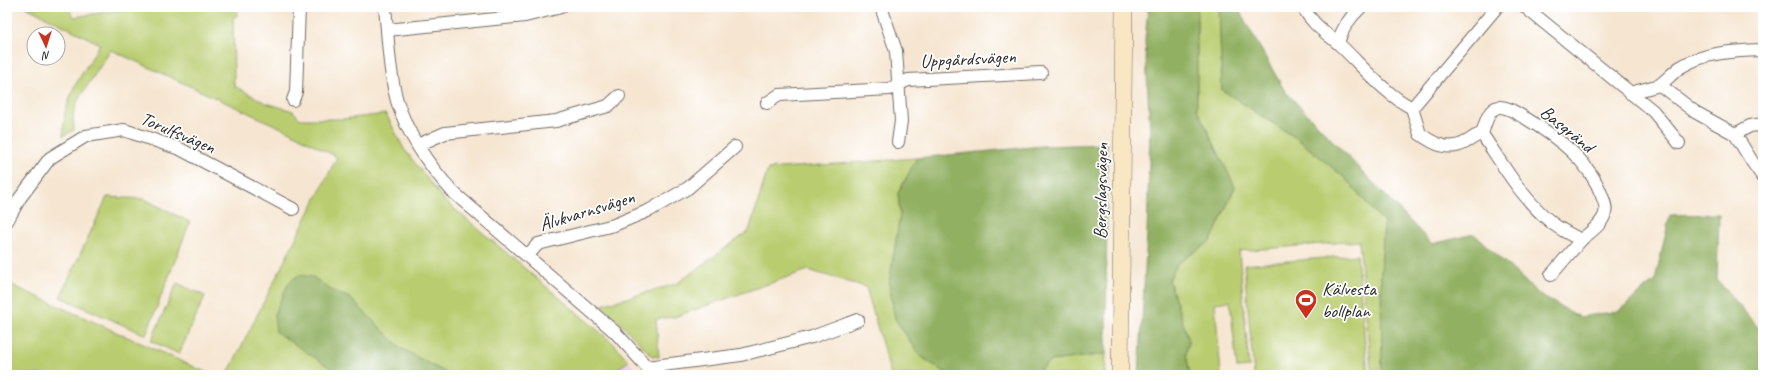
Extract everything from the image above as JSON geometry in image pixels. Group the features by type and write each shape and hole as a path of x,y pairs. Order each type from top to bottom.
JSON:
{"main road":[{"name":"Bergslagsvägen","path":"1120,375 1124,7"}],"street":[{"path":"293,100 296,92 299,7"},
{"name":"Älvkvarnsvägen","path":"385,7 391,71 398,101 408,128 433,170 453,192 528,255 615,332 649,371 741,354 812,337 858,320"},
{"path":"387,30 525,16 561,7"},
{"name":"Uppgårdsvägen","path":"881,7 896,50 901,121 898,142"},
{"path":"1303,7 1309,19 1338,43 1399,102 1412,108 1420,134 1440,146 1453,148 1465,143 1476,135 1482,134 1519,190 1552,223 1581,240"},
{"path":"1338,43 1341,32 1353,14 1361,7"},
{"path":"1412,108 1497,7"},
{"path":"1525,7 1653,111 1679,143"},
{"path":"1630,92 1660,85 1679,69 1697,59 1716,54 1763,50"},
{"name":"Uppgårdsvägen","path":"767,103 779,95 890,89 908,80 1041,73"},
{"path":"1660,85 1695,112 1735,134 1763,177"},
{"path":"418,145 445,133 556,121 608,106 619,96"},
{"name":"Basgränd","path":"1482,134 1488,118 1494,109 1505,108 1549,133 1579,157 1596,181 1606,212 1603,219 1581,240 1551,275"},
{"path":"1735,134 1750,126 1763,124"},
{"name":"Torulfsvägen","path":"7,221 20,198 50,158 86,136 124,130 180,149 293,209"},
{"name":"Älvkvarnsvägen","path":"528,255 538,244 614,225 650,210 688,188 735,147"}],"shaded area":[{"path":"629,361 639,375 608,375"}],"green space":[{"path":"26,7 67,7 74,17 139,7 237,7 237,16 233,17 234,86 266,103 293,111 300,119 344,119 386,114 404,149 444,200 614,344 629,361 608,375 227,375 337,157 290,132 111,50 78,100 73,115 74,130 63,136 65,112 74,87 100,44"},
{"path":"1148,7 1197,7 1197,109 1235,187 1211,241 1178,263 1169,280 1189,341 1186,354 1190,375 1139,375 1147,234 1150,130 1145,41"},
{"path":"1197,7 1219,7 1222,90 1299,140 1345,178 1384,223 1381,274 1382,368 1371,369 1359,241 1239,251 1249,367 1237,368 1230,301 1215,303 1221,375 1190,375 1186,354 1189,341 1169,280 1178,263 1211,241 1235,187 1197,109"},
{"path":"1219,7 1237,7 1284,90 1432,244 1474,234 1541,296 1580,317 1619,311 1655,280 1670,215 1719,214 1717,280 1763,333 1763,375 1382,375 1381,273 1384,223 1345,178 1299,140 1222,90"},
{"path":"1107,144 1106,354 1051,361 1033,375 949,375 920,356 895,319 889,284 900,215 898,193 917,158 1042,146"},
{"path":"917,158 898,193 900,215 889,284 895,319 920,356 949,375 891,375 866,287 808,270 674,317 656,319 659,357 652,356 602,305 676,284 749,231 768,169"},
{"path":"107,197 144,199 190,222 146,335 60,297"},
{"name":"Kälvesta bollplan","path":"1357,255 1368,375 1254,375 1244,265"},
{"path":"299,275 313,277 331,290 350,298 401,348 450,375 341,375 276,332 274,314 289,282"},
{"path":"7,283 212,375 7,375"},
{"path":"177,283 205,296 179,354 151,341"},
{"path":"1106,354 1105,375 1033,375 1051,361"}],"place":[{"name":"Kälvesta bollplan","path":"1306,320"}]}
